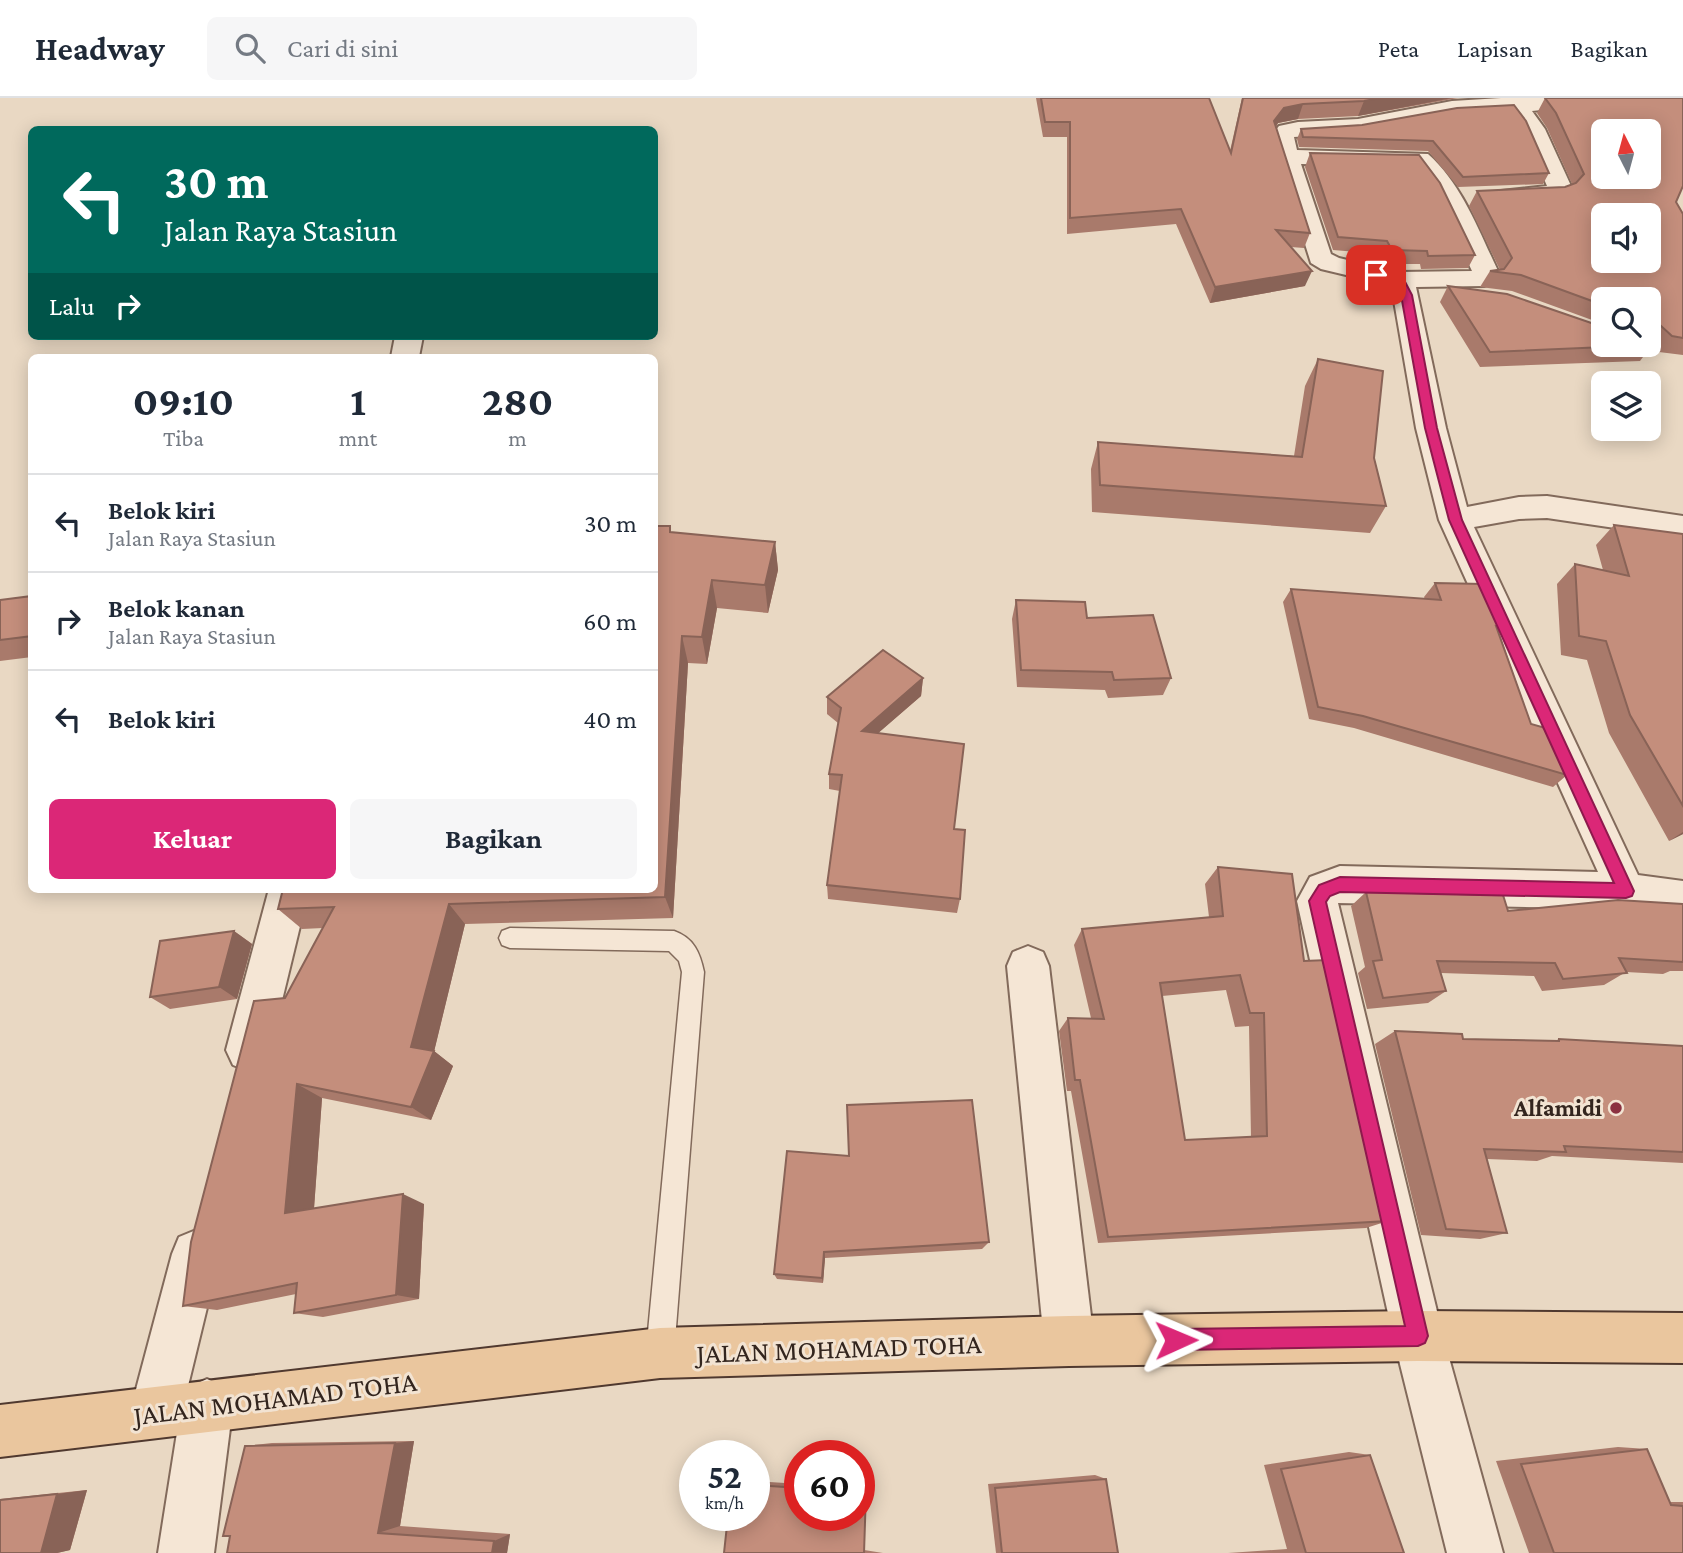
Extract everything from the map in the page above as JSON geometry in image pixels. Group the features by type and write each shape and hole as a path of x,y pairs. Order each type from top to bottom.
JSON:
{"main road":[{"name":"JALAN MOHAMAD TOHA","path":"0,1431 660,1353 1069,1341 1418,1336 1683,1338"}],"street":[{"path":"1467,197 1555,193 1560,188 1534,129 1514,102"},
{"path":"1503,299 1403,288 1329,264 1321,258 1282,142 1287,131 1358,126 1452,108 1514,102 1564,103"},
{"path":"1287,157 1420,159 1467,197 1487,275 1478,279 1403,288"},
{"path":"1403,288 1431,428 1455,520 1626,891"},
{"path":"1455,520 1519,508 1547,507 1683,527"},
{"path":"1475,1553 1418,1336 1317,901 1324,890 1340,884 1626,891 1683,899"},
{"path":"238,1090 288,893"},
{"path":"1028,966 1069,1341"},
{"path":"156,1412 207,1211"},
{"path":"186,1553 208,1405"}],"lane":[{"path":"509,938 674,941 689,955 693,972 660,1353"}],"building":[{"path":"1041,98 1209,98 1231,153 1243,98 1380,98 1284,108 1274,121 1310,233 1276,230 1312,271 1215,287 1181,209 1070,218 1070,122 1045,122"},
{"path":"1545,98 1683,98 1683,186 1676,202 1683,214 1683,338 1672,336 1661,326 1661,287 1591,287 1591,301 1521,275 1490,271 1504,269 1512,258 1477,191 1565,187 1576,183 1584,174 1556,113"},
{"path":"1514,105 1526,121 1549,173 1463,177 1433,141 1303,137 1301,129 1362,125 1457,108"},
{"path":"1310,153 1419,155 1440,183 1475,255 1428,256 1427,251 1392,250 1387,241 1338,237"},
{"path":"1448,286 1507,294 1591,323 1591,348 1490,352"},
{"path":"1318,359 1383,371 1374,458 1386,506 1100,485 1098,442 1302,457"},
{"path":"1614,525 1683,534 1683,806 1630,715 1606,641 1579,636 1575,564 1629,576"},
{"path":"658,526 670,526 670,532 775,542 765,585 712,580 702,637 682,636 665,897 449,904 411,1047 434,1051 411,1107 297,1084 285,1213 403,1194 396,1295 294,1313 297,1283 183,1306 191,1242 254,1001 285,998 334,907 278,909 282,893 658,893"},
{"path":"1435,583 1483,584 1503,627 1496,626 1531,724 1549,729 1567,775 1363,716 1318,707 1291,589 1441,600"},
{"path":"28,596 28,636 0,640 0,600"},
{"path":"1016,600 1085,602 1087,618 1153,615 1171,678 1114,680 1112,672 1021,670"},
{"path":"883,650 923,678 862,731 964,744 954,829 965,830 960,899 827,885 842,775 829,774 841,708 827,697"},
{"path":"1218,867 1292,874 1304,961 1328,960 1388,1221 1108,1237 1080,1080 1075,1080 1068,1018 1104,1019 1082,929 1223,916","holes":["1240,975 1250,1013 1264,1013 1267,1136 1185,1140 1160,983"]},
{"path":"1366,892 1503,895 1508,911 1618,900 1683,904 1683,962 1619,958 1627,973 1563,979 1555,963 1437,961 1446,991 1383,998 1373,961 1382,960"},
{"path":"234,931 219,987 150,997 160,941"},
{"path":"1395,1031 1462,1034 1463,1039 1559,1039 1683,1046 1683,1152 1564,1146 1566,1152 1484,1149 1507,1233 1446,1229"},
{"path":"972,1100 989,1242 824,1252 822,1278 774,1274 787,1151 849,1156 847,1105"},
{"path":"395,1443 378,1533 494,1541 492,1553 227,1553 230,1536 223,1536 245,1446"},
{"path":"1647,1449 1671,1505 1683,1506 1683,1553 1554,1553 1521,1464"},
{"path":"1370,1455 1404,1553 1306,1553 1281,1469"},
{"path":"1106,1479 1118,1553 1002,1553 995,1488"},
{"path":"770,1486 784,1487 784,1531 865,1531 864,1553 724,1553 726,1531 770,1531"},
{"path":"57,1494 41,1553 0,1553 0,1500"}],"place":[{"name":"Alfamidi","path":"1616,1108"}],"route":[{"path":"1176,1340 1418,1336 1317,901 1324,890 1340,884 1626,891 1556,733 1455,520 1431,428 1406,295 1399,280 1376,275"}]}
